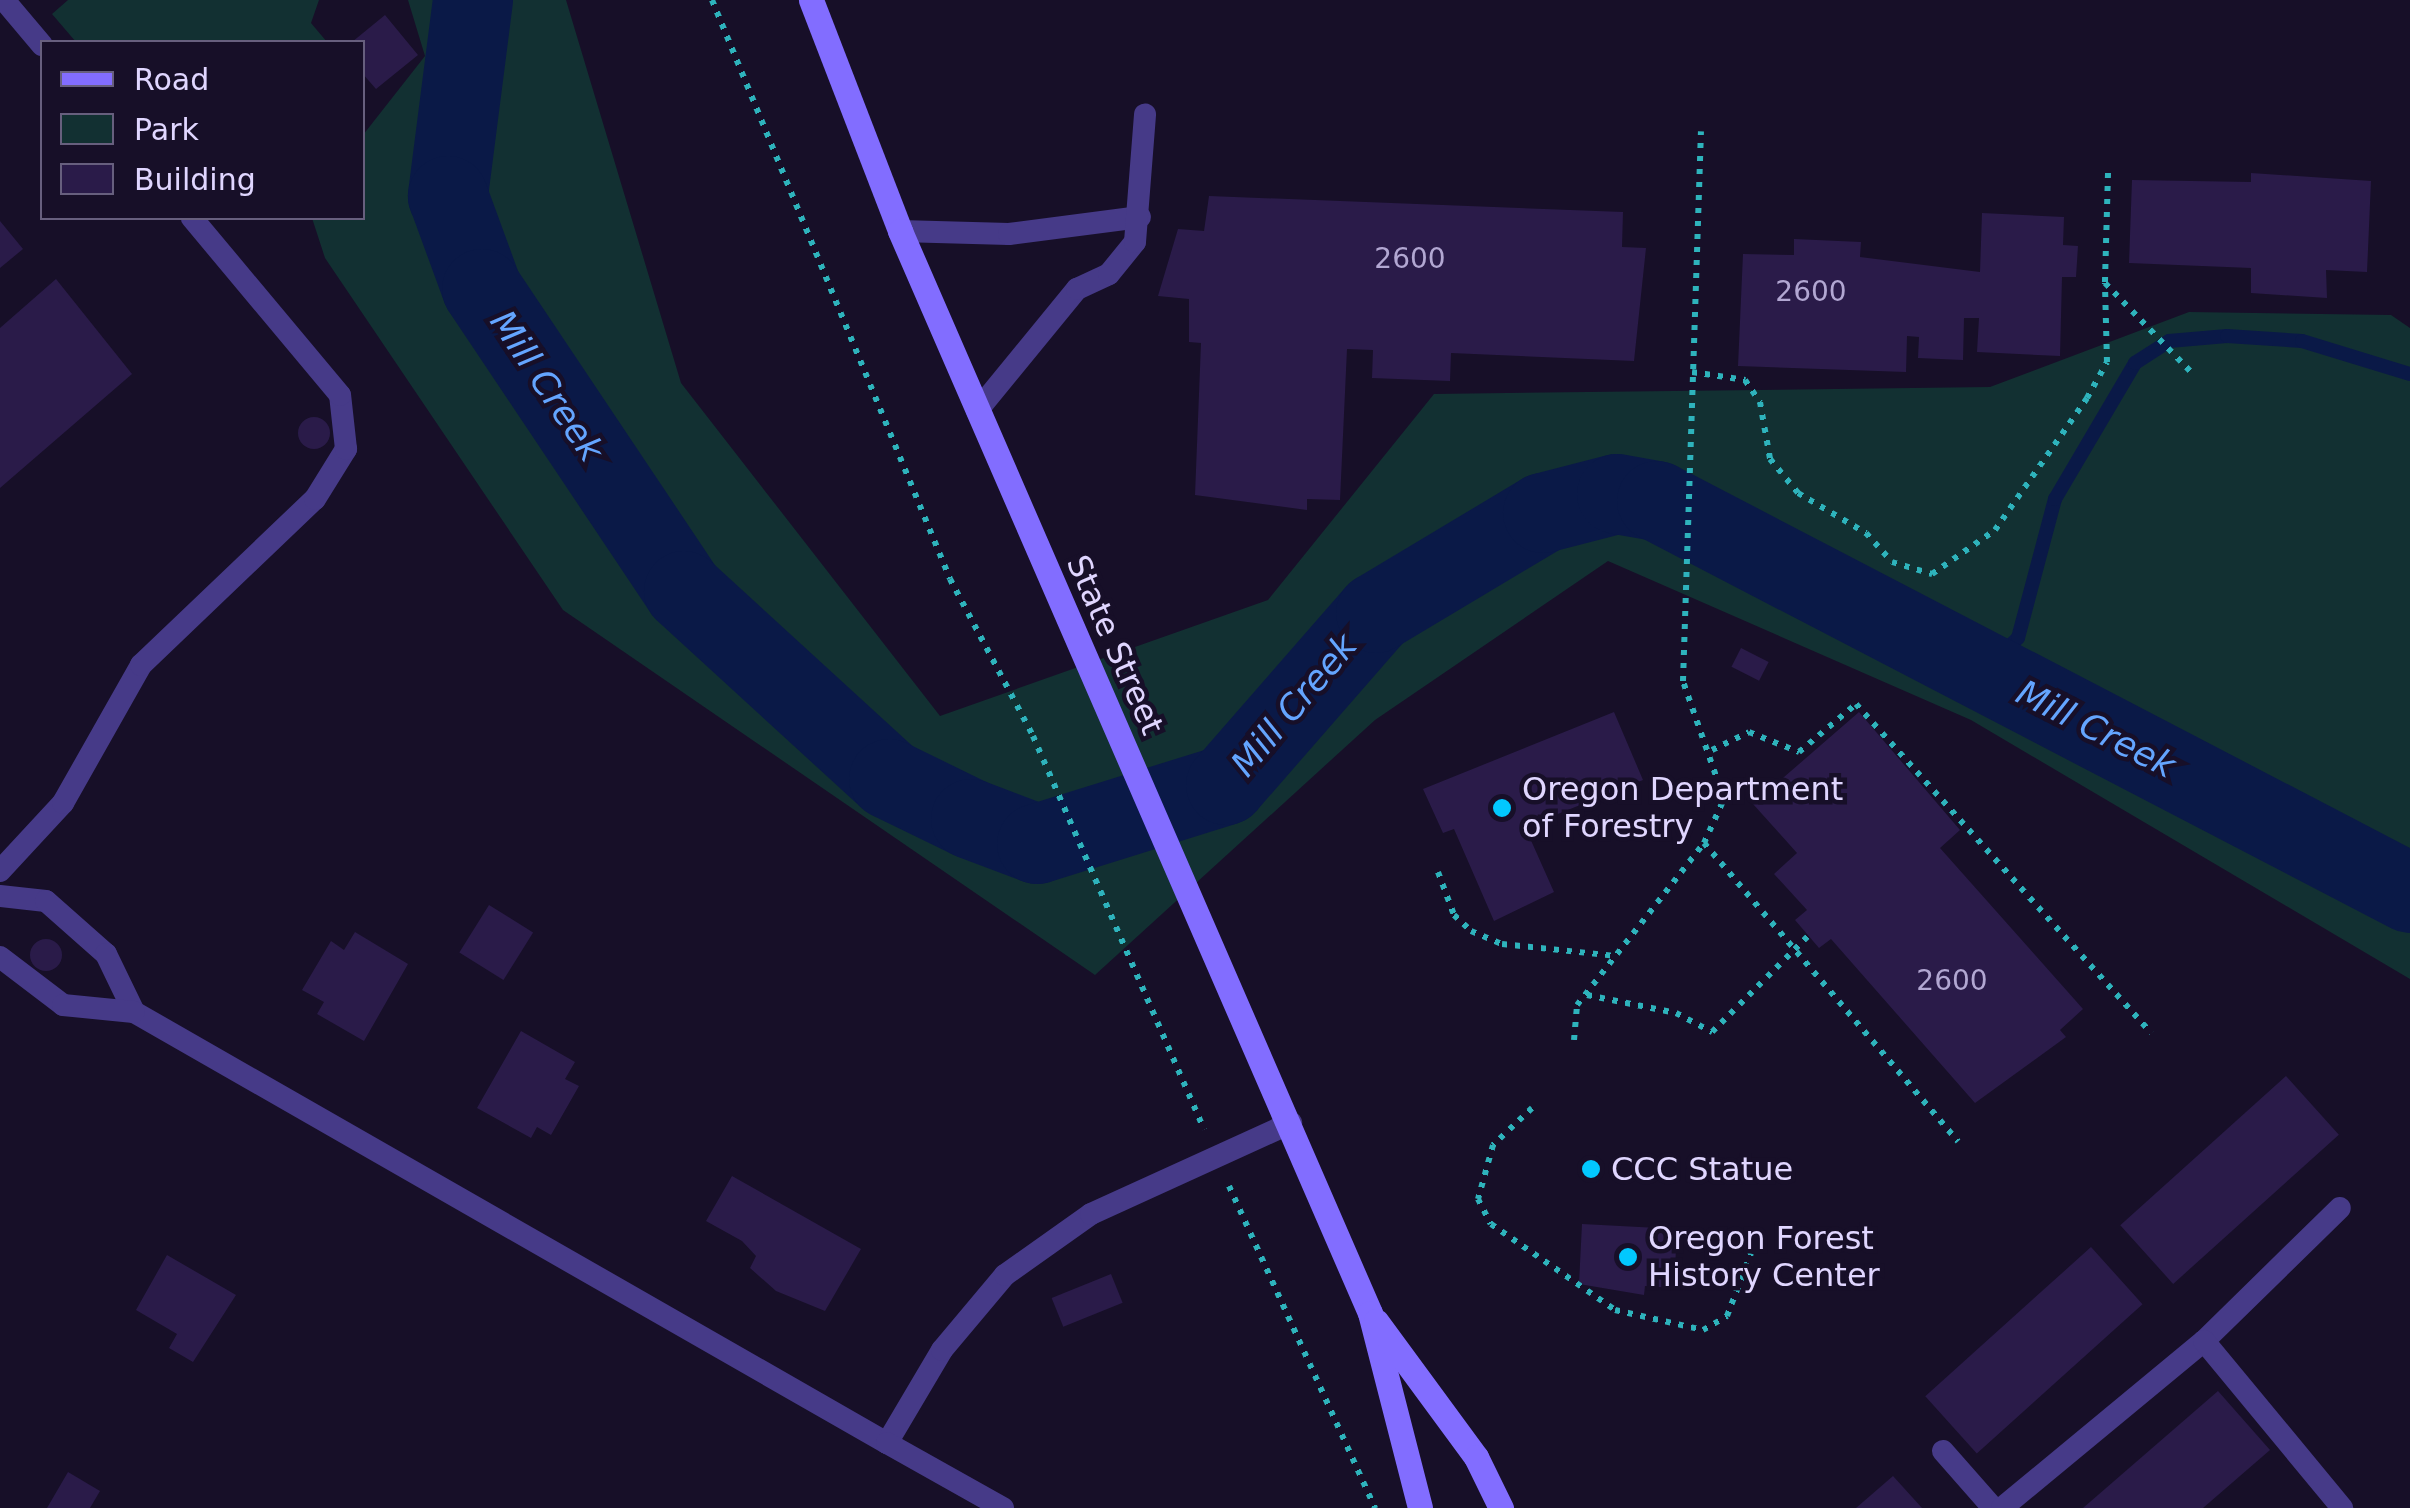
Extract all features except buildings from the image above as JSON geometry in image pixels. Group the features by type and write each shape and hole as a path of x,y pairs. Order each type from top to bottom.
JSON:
{"main road":[{"name":"State Street","path":"811,0 900,231 1291,1123 1370,1313 1420,1508"},
{"name":"State Street","path":"1370,1313 1476,1457 1501,1508"}],"lane":[{"path":"4,0 40,43"},
{"path":"977,411 1076,288 1109,274 1134,242 1140,217 1145,114"},
{"path":"900,231 1009,234 1140,217"},
{"path":"0,871 64,803 140,665 315,499 346,449 340,395 194,220"},
{"path":"0,896 46,902 106,954 134,1012"},
{"path":"0,956 63,1005 134,1012 1003,1508"},
{"path":"887,1443 942,1350 1006,1274 1091,1214 1291,1123"},
{"path":"2002,1508 2204,1341 2340,1208"},
{"path":"2204,1341 2342,1508"},
{"path":"1943,1452 1992,1508"}],"path":[{"path":"712,0 950,579 1033,736 1216,1157 1375,1508"},
{"path":"1574,1040 1586,994 1704,843 1724,799 1712,750 1683,681 1701,131"},
{"path":"1692,372 1744,380 1760,402 1770,458 1798,492 1866,533 1892,562 1932,574 1995,530 2087,398 2107,362 2108,173"},
{"path":"2105,283 2191,372"},
{"path":"1712,750 1749,732 1799,752 1856,704 2152,1033"},
{"path":"1704,843 1958,1142"},
{"path":"1438,872 1454,916 1471,931 1502,944 1617,956"},
{"path":"1586,994 1676,1013 1712,1032 1808,936"},
{"path":"1532,1108 1493,1145 1478,1199 1491,1224 1615,1310 1703,1330 1727,1316 1750,1253"}],"green space":[{"path":"68,0 319,0 311,23 325,40 74,40 52,14"},
{"path":"408,0 566,0 681,383 940,716 1268,600 1434,394 1990,387 2189,312 2391,315 2410,328 2410,979 1971,720 1608,561 1375,720 1095,975 563,610 325,258 313,220 365,220 365,132 425,56"}],"waterway":[{"name":"Mill Creek","path":"473,0 448,196 482,289 684,591 889,779 971,819 1037,844 1226,785 1376,613 1543,513 1617,494 1657,501 2410,893"},
{"path":"1987,668 2018,638 2055,499 2135,363 2169,341 2227,336 2302,341 2410,374"}],"place":[{"name":"Oregon Department of Forestry","path":"1502,808"},
{"name":"CCC Statue","path":"1591,1169"},
{"name":"Oregon Forest History Center","path":"1628,1257"}]}
